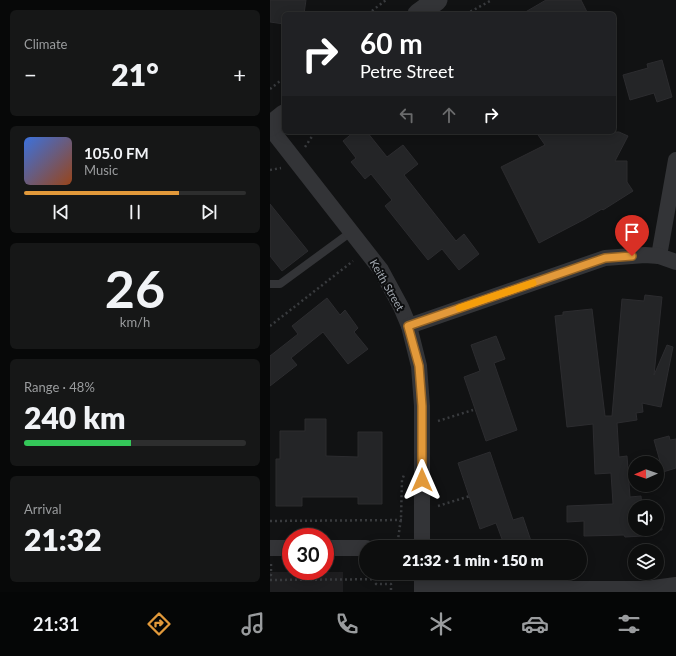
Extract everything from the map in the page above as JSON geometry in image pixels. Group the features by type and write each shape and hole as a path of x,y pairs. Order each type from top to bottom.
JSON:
{"street":[{"path":"421,12 438,0"},
{"path":"270,127 282,117"},
{"name":"Keith Street","path":"270,127 381,270 401,307 408,326 419,366 422,406 422,540"},
{"path":"659,256 676,160"},
{"path":"408,326 605,258 645,255 659,256 676,262"},
{"path":"270,548 282,548"},
{"path":"334,548 359,548"},
{"path":"419,583 646,589 676,585"}],"lane":[{"path":"270,284 280,284 351,232"}],"path":[{"path":"371,12 386,0"},
{"path":"470,12 492,0"},
{"path":"270,89 282,80"},
{"path":"302,151 314,134"},
{"path":"270,326 366,250"},
{"path":"422,425 472,410"},
{"path":"270,521 400,520 422,514 433,508 470,496"},
{"path":"398,540 400,520"},
{"path":"270,563 272,575 270,575"},
{"path":"270,580 359,579"},
{"path":"376,580 376,584 391,584 391,592"},
{"path":"387,580 419,583"}],"shaded area":[{"path":"270,572 282,572 282,580 334,580 334,572 343,572 343,592 270,592"}],"building":[{"path":"270,0 306,0 304,12 282,12 282,24 270,22"},
{"path":"546,0 581,0 587,12 525,12"},
{"path":"662,60 672,97 657,102 654,93 630,100 623,75 648,68 647,64"},
{"path":"616,132 619,132 628,136 615,161 627,161 627,182 633,191 603,210 602,209 539,243 501,167 545,145 537,134 616,134"},
{"path":"352,134 369,134 387,157 403,145 418,164 404,175 456,241 464,234 479,254 459,270 442,249 428,260 385,206 392,200 371,174 365,179 351,162 356,158 343,141"},
{"path":"270,204 308,251 282,271 270,256"},
{"path":"645,295 662,297 654,375 667,345 673,347 661,407 642,403 643,412 636,413 637,420 617,423 619,457 627,456 628,492 630,492 630,497 641,496 641,500 628,500 628,536 643,536 625,537 624,535 584,536 584,521 567,522 567,506 613,504 611,473 595,474 593,424 567,427 555,316 563,315 563,312 592,309 605,416 612,416 622,299 644,301"},
{"path":"327,298 340,315 345,310 358,328 354,332 368,349 348,364 323,332 291,358 297,365 270,386 270,356 298,334 292,326"},
{"path":"496,336 505,359 494,363 517,430 486,441 464,377 480,371 471,345"},
{"path":"305,419 326,419 326,456 358,457 358,432 382,432 382,504 358,504 358,497 302,497 302,506 276,506 276,459 280,459 280,431 305,431"},
{"path":"669,436 670,440 676,439 676,468 664,472 664,456 658,456 654,440"},
{"path":"490,452 513,520 523,517 531,540 502,540 496,523 480,529 458,463"}],"slow traffic":[{"path":"459,308 533,283"}],"route":[{"path":"422,480 422,406 419,366 408,326 605,258 632,256"}]}
